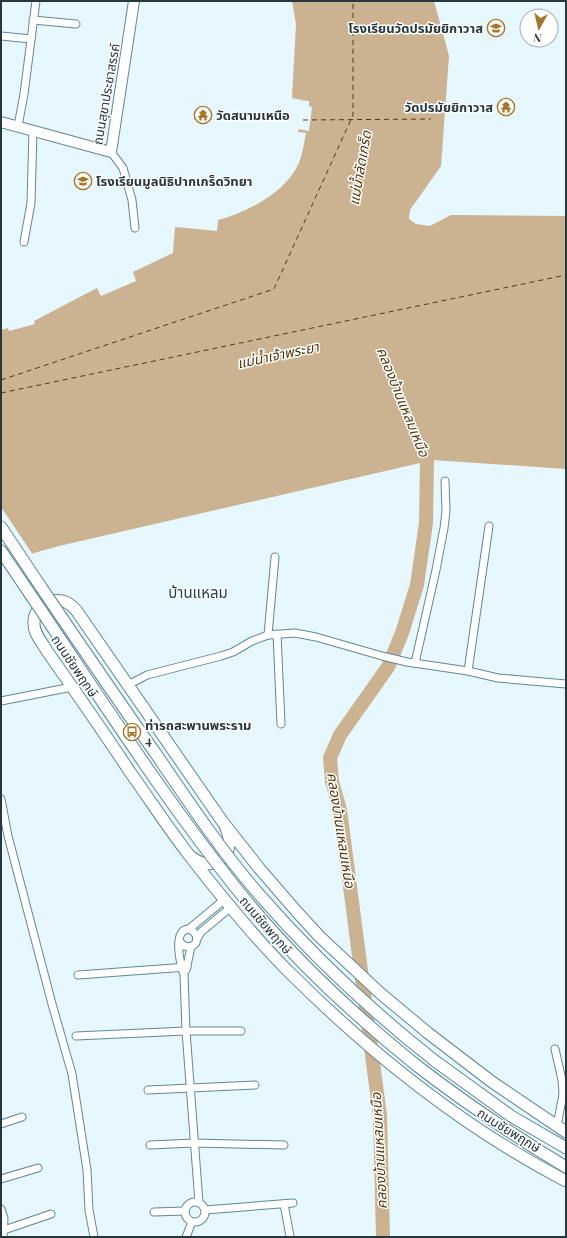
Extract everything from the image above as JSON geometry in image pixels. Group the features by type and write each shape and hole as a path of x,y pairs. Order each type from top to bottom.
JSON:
{"main road":[{"name":"ถนนชัยพฤกษ์","path":"1,527 203,822 256,890 300,940 352,992 435,1061 511,1116 566,1148"},
{"name":"ถนนชัยพฤกษ์","path":"1,551 150,772 193,833 244,899 320,980 361,1019 416,1065 475,1109 543,1154 566,1167"},
{"name":"ถนนชัยพฤกษ์","path":"561,1129 492,1082 428,1033 376,989 316,932 277,890 222,821 76,610 65,602 57,600 46,604 37,612 34,622 35,631 72,687 189,854 228,903 286,969 343,1024 435,1098 483,1131 547,1171 566,1181"},
{"path":"189,854 198,862 204,864 212,864 224,857 229,844 229,837 222,821"}],"street":[{"path":"18,126 36,1"},
{"name":"ถนนสุขาประชาสรรค์","path":"1,122 111,152 134,1"},
{"path":"34,20 76,24"},
{"path":"1,36 31,39"},
{"path":"24,242 31,203 33,130"},
{"path":"111,152 123,168 132,200 135,228"},
{"path":"415,663 440,555 446,511 445,481"},
{"path":"468,671 489,526"},
{"path":"268,635 275,557"},
{"path":"128,685 147,675 233,652 252,641 268,635 295,633 316,637 407,662 468,671 498,678 566,684"},
{"path":"277,634 281,724"},
{"path":"1,701 72,687"},
{"path":"1,799 8,836 50,997 72,1074 87,1170 89,1210 94,1237"},
{"path":"199,1203 186,1031 184,967 179,938 182,931 189,929 228,903"},
{"path":"184,967 191,947 196,943 201,932 228,903"},
{"path":"189,929 195,932 197,939"},
{"path":"179,941 184,946 191,947"},
{"path":"78,975 184,967"},
{"path":"76,1036 186,1031 241,1031"},
{"path":"555,1049 562,1080 563,1094 561,1129"},
{"path":"148,1090 255,1085"},
{"path":"1,1124 22,1117"},
{"path":"150,1145 194,1143 284,1145"},
{"path":"1,1179 38,1168"},
{"path":"191,1203 199,1203 204,1207 205,1214 202,1220 192,1222 187,1218 185,1211 186,1208 191,1203"},
{"path":"205,1210 292,1203"},
{"path":"284,1204 290,1236"},
{"path":"1,1209 4,1218 3,1234 51,1214"},
{"path":"154,1212 185,1211"},
{"path":"186,1237 192,1222"}],"water":[{"path":"292,1 434,1 449,56 441,166 410,210 409,219 416,224 430,226 451,215 566,216 566,469 433,460 59,546 34,553 1,567 1,330 8,328 9,331 35,324 34,321 97,288 101,296 136,281 133,272 173,253 175,227 217,231 218,220 242,211 266,199 286,182 300,160 306,133 298,132 302,100 292,98 296,24"}],"pier":[{"path":"299,100 309,101 309,106 312,107 309,131 297,129"},
{"path":"1,507 33,555 1,569"}],"waterway":[{"name":"คลองบ้านแหลมเหนือ","path":"383,1237 380,1116 340,810 332,781 330,758 340,735 388,667 402,633 417,585 426,523 427,461 420,444"}],"ferry route":[{"path":"1,380 274,289 353,115 353,1"},
{"path":"303,120 431,119"},
{"path":"1,393 566,275"}],"place":[{"name":"โรงเรียนวัดปรมัยยิกาวาส","path":"496,28"},
{"name":"วัดปรมัยยิกาวาส","path":"506,107"},
{"name":"วัดสนามเหนือ","path":"203,115"},
{"name":"โรงเรียนมูลนิธิปากเกร็ดวิทยา","path":"83,181"},
{"name":"ท่ารถสะพานพระราม 4","path":"132,732"}],"district":[{"name":"บ้านแหลม","path":"198,593"}],"water label":[{"name":"แม่น้ำลัดเกร็ด","path":"360,168"},
{"name":"แม่น้ำเจ้าพระยา","path":"278,355"}]}
